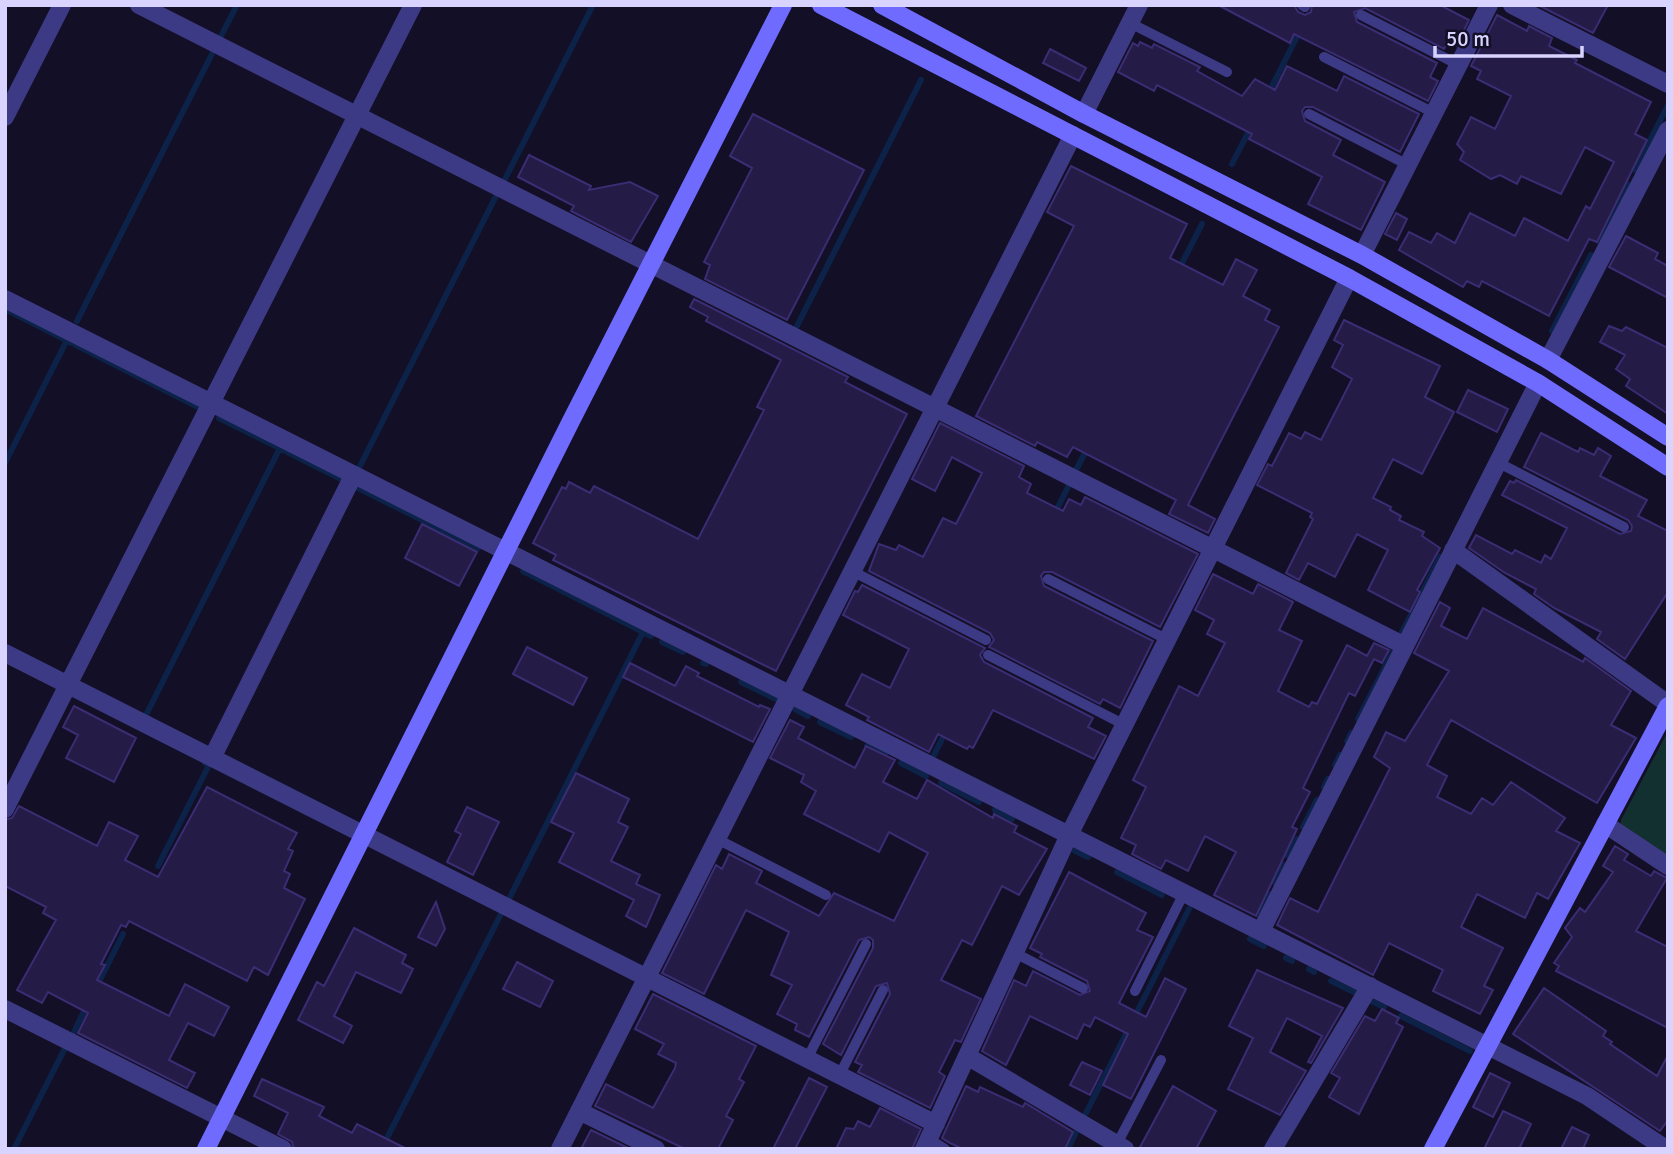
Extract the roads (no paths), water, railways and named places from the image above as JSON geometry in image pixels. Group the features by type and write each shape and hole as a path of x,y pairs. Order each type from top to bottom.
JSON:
{"street":[{"path":"5,117 62,5"},
{"path":"139,5 1405,646"},
{"path":"5,809 413,5"},
{"path":"206,1149 505,551 783,5"},
{"path":"821,5 1349,278 1538,383 1668,467"},
{"path":"882,5 1084,114 1362,254 1548,360 1668,437"},
{"path":"1084,114 1139,5"},
{"path":"1362,254 1489,5"},
{"path":"1512,5 1668,85"},
{"path":"1548,360 1668,130"},
{"path":"560,1149 1073,135"},
{"path":"5,653 807,1059 839,1076 930,1137 1069,835 1349,278"},
{"path":"5,299 1587,1096 1666,1149 1668,1143"},
{"path":"1261,931 1538,383"},
{"path":"212,758 353,475"},
{"path":"1433,1149 1668,705 1453,550"},
{"path":"1605,824 1668,866"},
{"path":"1273,1149 1370,986"},
{"path":"5,1009 284,1149"},
{"path":"967,1056 1121,1147"},
{"path":"579,1111 656,1149"}],"lane":[{"path":"1361,15 1459,65"},
{"path":"1130,23 1227,72"},
{"path":"1324,57 1434,113"},
{"path":"1309,114 1408,165"},
{"path":"1497,462 1624,527"},
{"path":"852,571 986,640"},
{"path":"1048,579 1168,640"},
{"path":"988,655 1125,725"},
{"path":"717,839 826,895"},
{"path":"1135,991 1184,893"},
{"path":"807,1059 866,944"},
{"path":"1015,953 1083,988"},
{"path":"839,1076 883,990"},
{"path":"1121,1147 1161,1060"},
{"path":"930,1137 945,1149"}],"waterway":[{"path":"220,38 237,5"},
{"path":"504,181 593,5"},
{"path":"1268,94 1301,29"},
{"path":"77,321 213,52"},
{"path":"797,326 921,80"},
{"path":"1635,170 1668,105"},
{"path":"1232,164 1252,125"},
{"path":"1598,241 1627,184"},
{"path":"360,466 496,196"},
{"path":"1179,269 1202,224"},
{"path":"1552,331 1591,255"},
{"path":"5,309 198,407"},
{"path":"5,463 67,340"},
{"path":"219,418 343,480"},
{"path":"1076,470 1088,447"},
{"path":"146,715 280,448"},
{"path":"1054,515 1069,485"},
{"path":"358,488 478,548"},
{"path":"1402,632 1440,557"},
{"path":"523,571 651,636"},
{"path":"510,897 643,632"},
{"path":"662,642 683,652"},
{"path":"1358,719 1392,653"},
{"path":"741,682 776,699"},
{"path":"795,709 808,716"},
{"path":"820,722 851,737"},
{"path":"934,755 947,729"},
{"path":"1347,741 1351,733"},
{"path":"867,746 885,754"},
{"path":"1335,765 1340,755"},
{"path":"158,866 209,765 205,763"},
{"path":"901,763 926,776"},
{"path":"1324,787 1328,779"},
{"path":"941,783 979,802"},
{"path":"1303,827 1317,800"},
{"path":"995,810 1012,819"},
{"path":"1288,856 1297,839"},
{"path":"1075,851 1088,857"},
{"path":"1275,883 1284,865"},
{"path":"1117,872 1162,895"},
{"path":"1259,915 1269,894"},
{"path":"1134,1018 1189,909"},
{"path":"384,1144 501,914"},
{"path":"97,986 123,934"},
{"path":"1250,939 1264,946"},
{"path":"1286,958 1292,961"},
{"path":"1309,969 1314,972"},
{"path":"1331,981 1356,993"},
{"path":"1373,1002 1384,1007"},
{"path":"74,1032 87,1005"},
{"path":"1401,1016 1470,1051"},
{"path":"1086,1113 1129,1028"},
{"path":"14,1149 65,1048"},
{"path":"1068,1149 1078,1128"}]}
